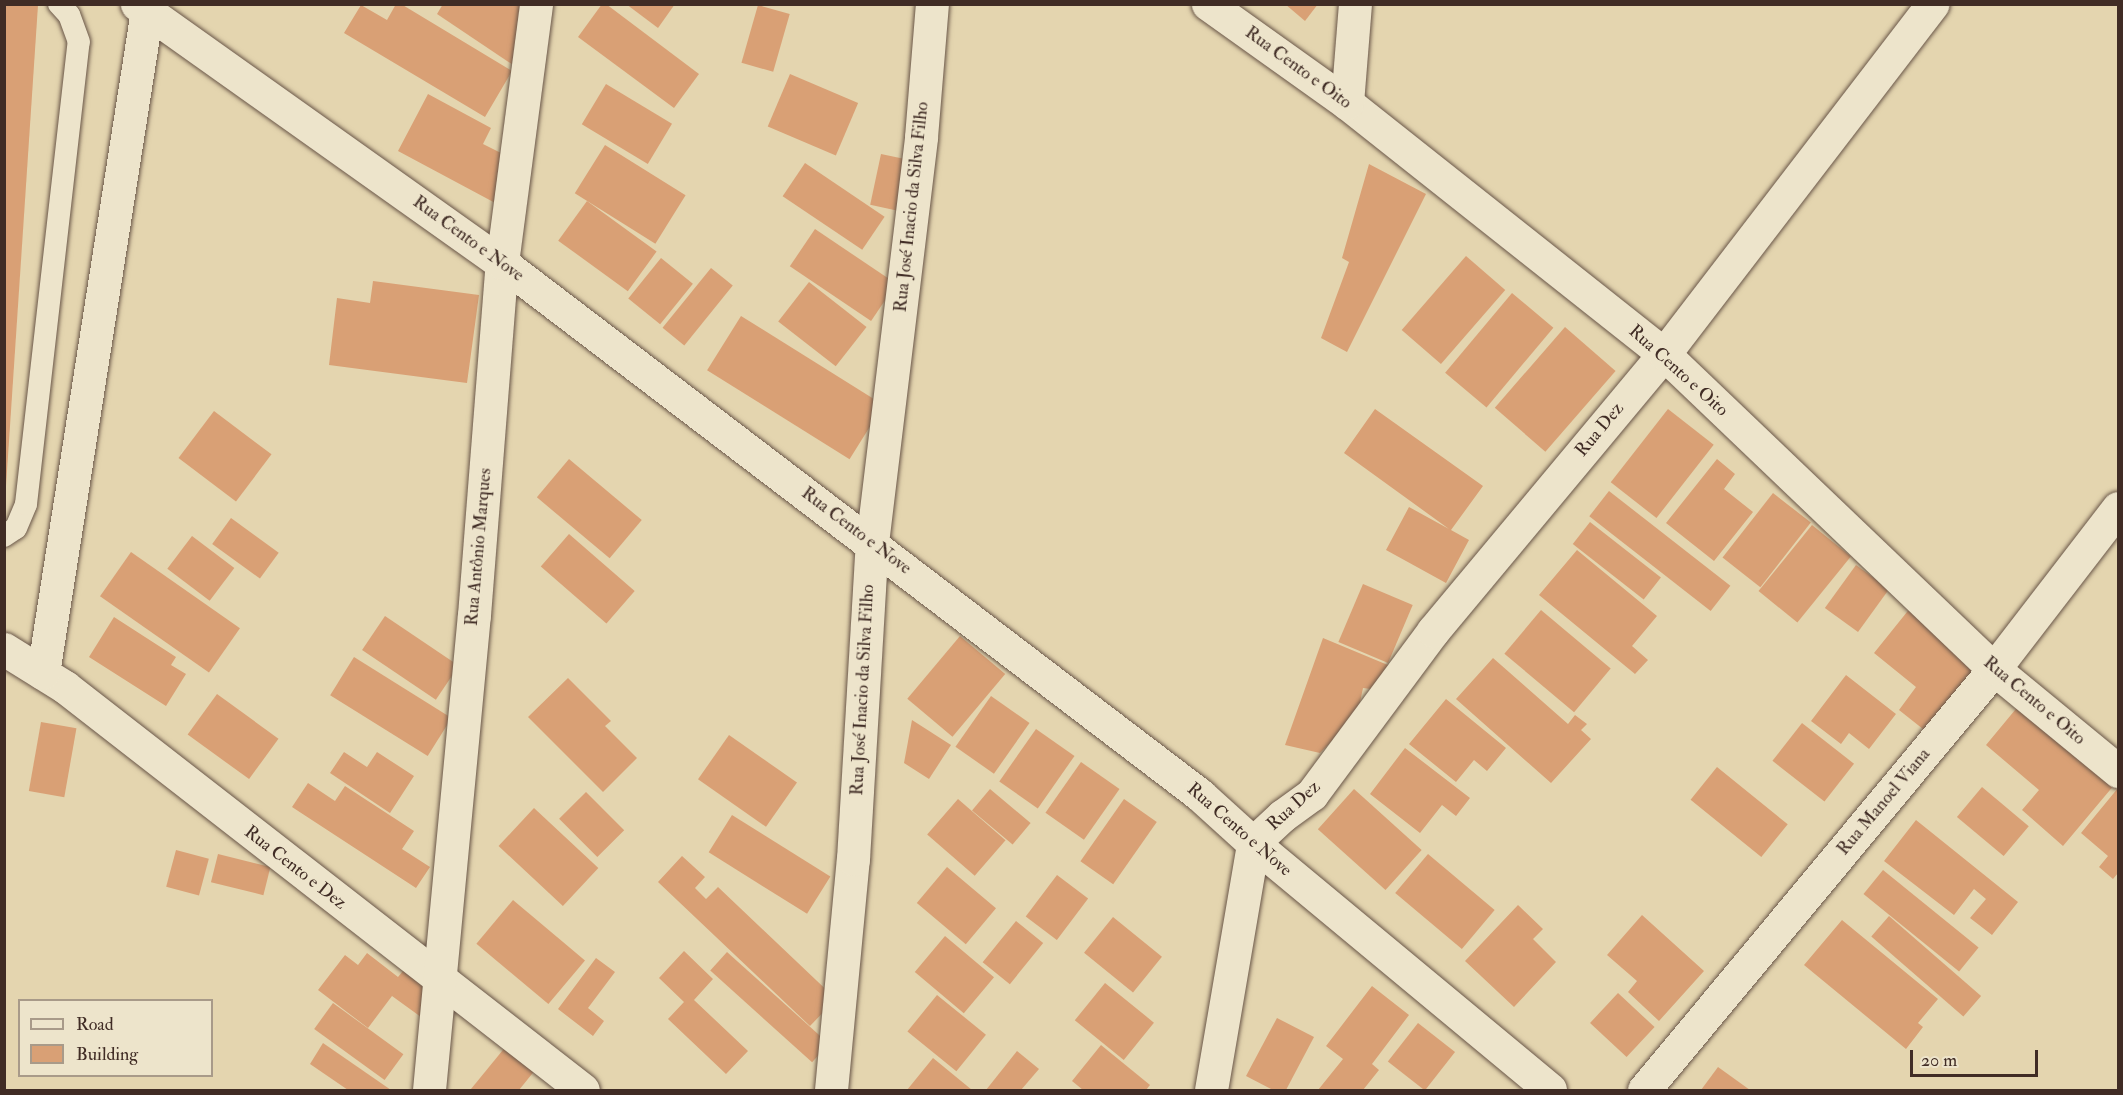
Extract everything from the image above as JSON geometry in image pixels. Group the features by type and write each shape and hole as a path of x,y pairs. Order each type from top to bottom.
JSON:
{"street":[{"name":"Rua Antônio Marques","path":"429,1090 502,263 536,4"},
{"name":"Rua José Inacio da Silva Filho","path":"831,1090 853,859 872,543 921,137 932,4"},
{"name":"Rua Cento e Oito","path":"1208,4 1347,103 1664,354 1994,669 2118,771"},
{"path":"1347,103 1355,4"},
{"name":"Rua Dez","path":"1253,843 1282,816 1312,795 1433,631 1664,354 1933,4"},
{"name":"Rua Cento e Nove","path":"144,7 502,263 1200,795 1253,843 1550,1090"},
{"path":"43,673 144,7"},
{"name":"Rua Manoel Viana","path":"1644,1090 1994,669 2118,508"},
{"name":"Rua Cento e Dez","path":"4,649 43,673 583,1090"},
{"path":"1212,1090 1253,843"}],"lane":[{"path":"4,536 16,528 26,504 80,42 69,15 59,4"}],"building":[{"path":"4,4 38,5 6,486 4,485"},
{"path":"396,4 401,4 512,71 485,117 344,33 361,5 387,20"},
{"path":"443,4 530,4 519,69 437,14"},
{"path":"602,4 606,4 699,74 674,108 578,37"},
{"path":"626,4 675,4 658,28"},
{"path":"1285,4 1318,4 1305,21"},
{"path":"758,5 790,14 773,72 741,63"},
{"path":"790,74 858,103 836,155 768,126"},
{"path":"606,84 672,124 648,164 582,124"},
{"path":"428,94 491,128 483,144 509,157 499,205 398,151"},
{"path":"605,145 686,195 655,244 575,193"},
{"path":"881,154 914,161 903,212 870,205"},
{"path":"805,163 885,217 862,250 783,196"},
{"path":"1369,164 1426,194 1347,352 1321,338 1349,262 1342,258"},
{"path":"587,201 657,252 628,291 558,241"},
{"path":"815,229 896,284 871,321 790,266"},
{"path":"1466,256 1505,290 1441,364 1402,330"},
{"path":"661,258 693,284 660,324 628,298"},
{"path":"711,268 733,286 684,345 663,328"},
{"path":"373,281 479,295 467,383 329,365 337,298 370,303"},
{"path":"809,282 867,327 836,366 778,321"},
{"path":"1512,293 1553,328 1487,407 1445,373"},
{"path":"741,316 883,405 850,459 707,370"},
{"path":"1565,327 1616,371 1545,452 1495,408"},
{"path":"1375,409 1483,486 1451,530 1469,540 1446,583 1386,550 1409,507 1449,529 1344,453"},
{"path":"1668,409 1714,445 1656,518 1611,482"},
{"path":"214,411 272,454 236,501 178,458"},
{"path":"569,459 642,520 610,558 537,497"},
{"path":"1717,459 1735,474 1724,489 1753,512 1714,561 1666,523"},
{"path":"1609,491 1730,586 1711,611 1589,516"},
{"path":"1773,493 1811,523 1760,587 1723,558"},
{"path":"231,518 279,553 260,579 212,544"},
{"path":"1590,522 1661,577 1644,599 1573,544"},
{"path":"1812,525 1851,556 1797,623 1759,591"},
{"path":"569,534 635,591 606,624 541,566"},
{"path":"192,536 234,568 210,601 167,569"},
{"path":"1577,550 1657,616 1632,646 1648,660 1635,674 1539,595"},
{"path":"131,552 240,628 209,673 100,596"},
{"path":"1856,565 1889,589 1858,632 1825,608"},
{"path":"1363,584 1413,605 1388,663 1338,642"},
{"path":"1911,607 1982,664 1928,733 1899,710 1916,687 1874,653"},
{"path":"1541,610 1611,668 1574,712 1504,654"},
{"path":"385,616 459,666 436,700 362,650"},
{"path":"114,617 176,657 171,665 186,674 166,706 89,657"},
{"path":"960,636 1005,674 952,737 907,699"},
{"path":"1323,638 1395,668 1378,690 1363,688 1357,716 1320,753 1285,745"},
{"path":"354,657 452,718 428,756 330,695"},
{"path":"1493,658 1568,724 1575,715 1587,724 1581,730 1591,739 1551,783 1456,699"},
{"path":"1846,675 1896,714 1869,749 1849,733 1841,744 1811,721"},
{"path":"568,678 611,721 605,726 637,758 603,792 528,717"},
{"path":"217,694 278,739 249,779 188,734"},
{"path":"991,696 1030,723 994,774 955,747"},
{"path":"1446,699 1506,748 1487,771 1474,760 1456,782 1409,744"},
{"path":"2020,704 2115,784 2063,846 2022,810 2039,790 1986,745"},
{"path":"912,720 951,745 929,779 904,763"},
{"path":"41,722 76,728 64,797 29,791"},
{"path":"1802,723 1854,764 1824,801 1772,761"},
{"path":"1036,729 1075,756 1038,808 999,781"},
{"path":"729,735 797,783 766,827 698,779"},
{"path":"1405,748 1470,798 1456,816 1442,805 1420,833 1370,794"},
{"path":"344,752 367,767 377,752 414,776 390,813 330,773"},
{"path":"1081,762 1120,789 1084,840 1045,813"},
{"path":"1717,767 1788,824 1761,857 1691,800"},
{"path":"308,783 335,801 345,786 414,831 402,849 430,867 416,888 292,807"},
{"path":"1982,787 2029,826 2004,856 1957,817"},
{"path":"2118,788 2118,873 2113,879 2099,867 2108,856 2081,833"},
{"path":"990,789 1031,823 1013,845 972,810"},
{"path":"1354,789 1422,850 1385,890 1318,829"},
{"path":"586,792 624,830 597,857 559,819"},
{"path":"958,799 1006,840 975,876 927,834"},
{"path":"1124,799 1157,822 1113,884 1080,861"},
{"path":"534,808 598,868 563,906 499,846"},
{"path":"732,815 830,876 807,914 709,852"},
{"path":"1916,820 2018,902 1992,935 1970,918 1986,899 1974,889 1954,915 1884,861"},
{"path":"176,850 209,859 199,896 166,887"},
{"path":"218,854 270,867 263,895 211,882"},
{"path":"1428,854 1495,910 1462,949 1395,893"},
{"path":"682,856 705,877 695,888 706,899 718,887 836,999 810,1026 658,882"},
{"path":"947,867 996,908 966,944 917,903"},
{"path":"1883,870 1979,947 1959,971 1863,894"},
{"path":"1057,875 1088,898 1057,940 1026,917"},
{"path":"513,900 585,960 548,1004 476,944"},
{"path":"1518,905 1543,929 1533,939 1556,962 1514,1007 1465,961"},
{"path":"1642,915 1704,971 1659,1021 1628,992 1637,981 1607,955"},
{"path":"1889,916 1981,996 1963,1016 1871,936"},
{"path":"1113,917 1162,957 1133,992 1084,953"},
{"path":"1842,920 1938,999 1918,1023 1923,1027 1906,1049 1804,965"},
{"path":"1016,921 1043,943 1010,984 983,962"},
{"path":"945,936 994,977 964,1013 915,972"},
{"path":"684,951 713,979 694,1000 748,1051 726,1074 668,1019 684,1002 659,978"},
{"path":"727,952 829,1044 812,1062 710,971"},
{"path":"367,953 398,977 408,965 432,983 421,1017 392,996 368,1028 318,990 345,955 358,965"},
{"path":"596,958 615,972 588,1008 604,1021 593,1036 558,1009"},
{"path":"1105,983 1154,1023 1124,1060 1075,1020"},
{"path":"1372,986 1409,1015 1372,1064 1379,1070 1363,1090 1318,1090 1343,1059 1326,1046"},
{"path":"1618,993 1655,1027 1627,1057 1590,1023"},
{"path":"937,995 986,1035 956,1071 907,1032"},
{"path":"333,1003 403,1054 385,1080 314,1029"},
{"path":"1277,1018 1314,1037 1286,1090 1273,1090 1246,1076"},
{"path":"1418,1023 1455,1052 1425,1090 1388,1062"},
{"path":"323,1043 391,1090 348,1090 310,1064"},
{"path":"507,1045 536,1069 519,1090 471,1089"},
{"path":"1101,1045 1150,1085 1146,1090 1083,1090 1072,1081"},
{"path":"1017,1051 1039,1069 1021,1090 986,1090"},
{"path":"933,1058 972,1090 907,1090"},
{"path":"1718,1067 1750,1090 1701,1090"}]}
